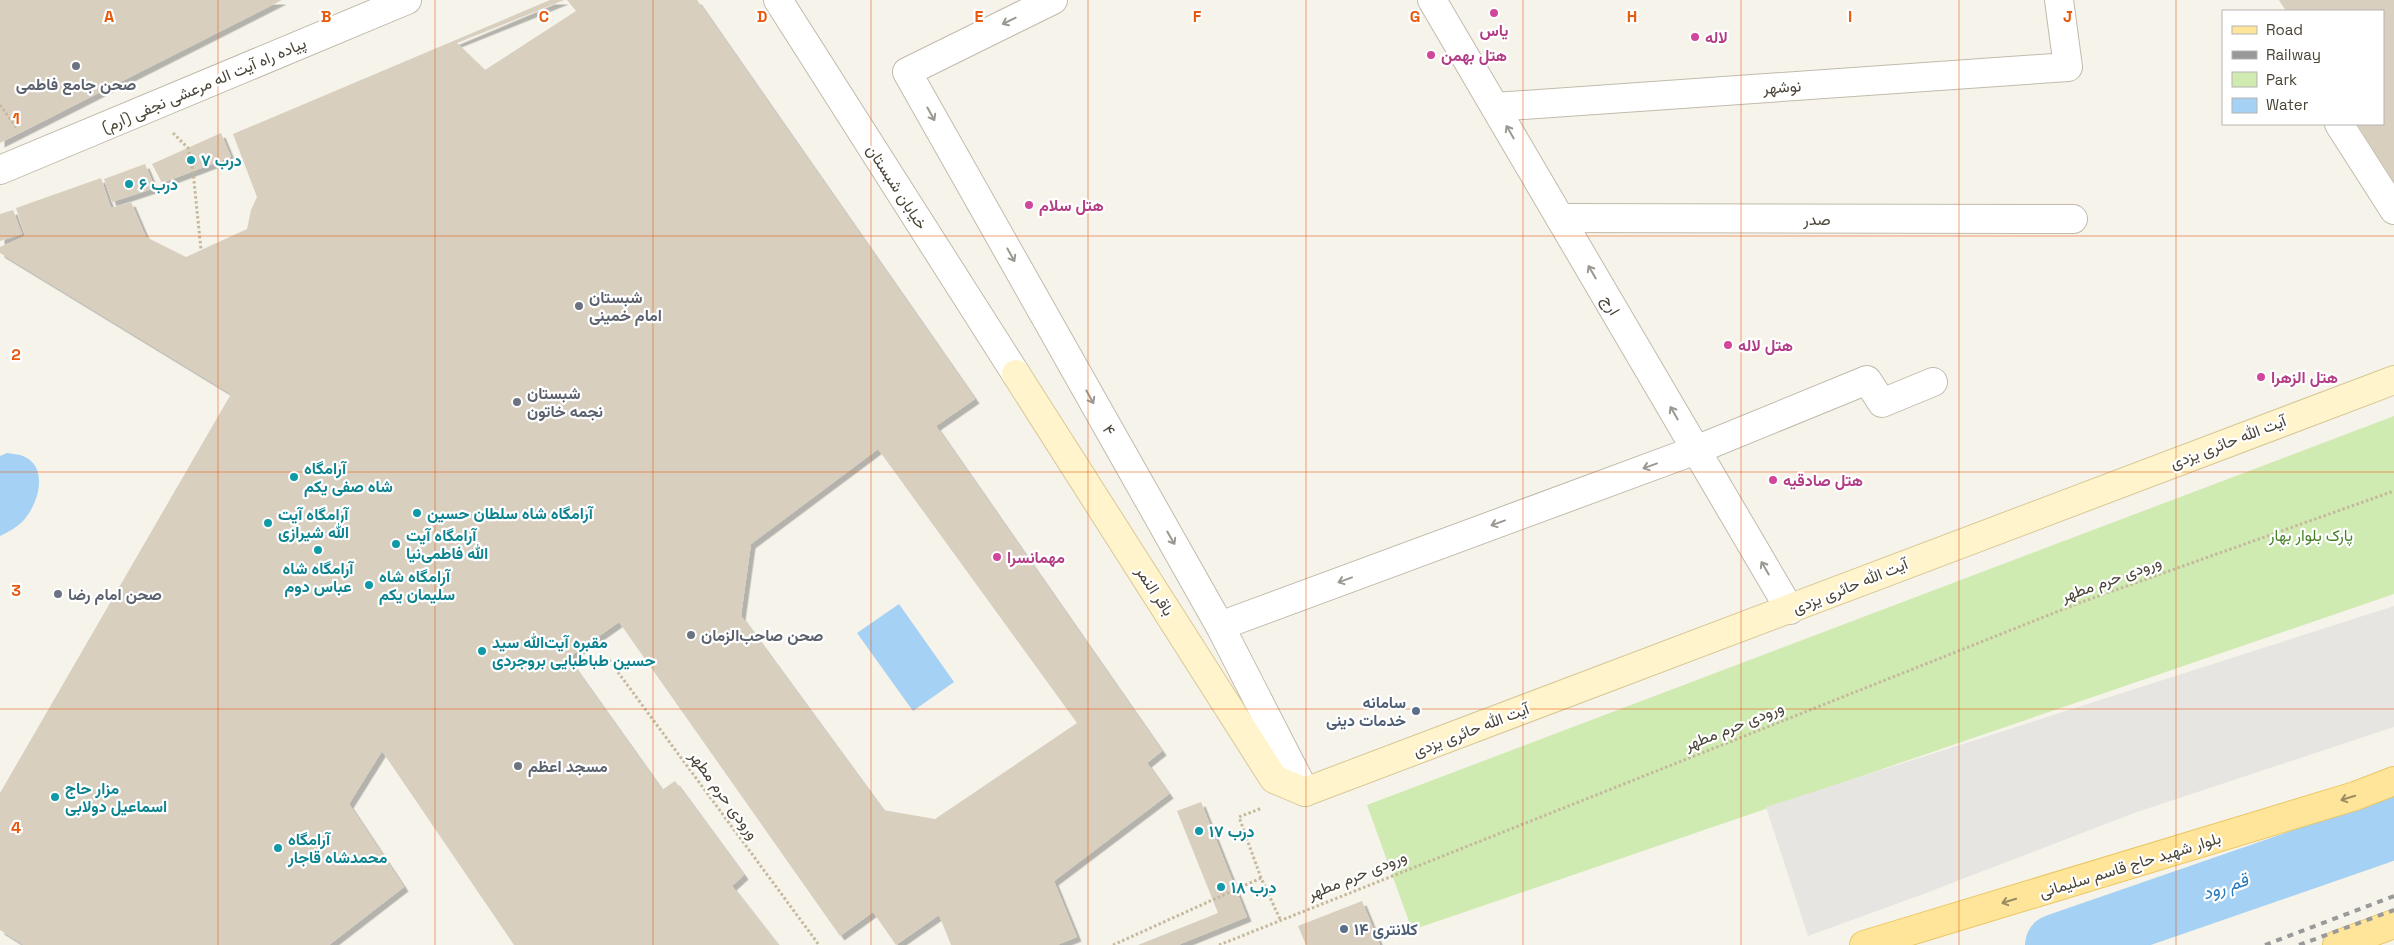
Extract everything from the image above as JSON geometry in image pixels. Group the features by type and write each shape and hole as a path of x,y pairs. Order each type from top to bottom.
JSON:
{"main road":[{"name":"باقر النمر","path":"1016,374 1274,778 1305,792"},
{"name":"آیت الله‌ حائری‌ یزدی","path":"1305,792 2394,380"},
{"name":"بلوار شهید حاج قاسم سلیمانی","path":"1874,944 2355,796 2394,781"},
{"path":"2337,945 2394,924"}],"street":[{"name":"پیاده راه آیت اله مرعشی نجفی (ارم)","path":"0,170 407,0"},
{"name":"خیابان شبستان","path":"778,0 1016,374"},
{"name":"۴","path":"1053,0 907,72 1220,626 1305,792"},
{"name":"ارج","path":"1432,0 1790,610"},
{"name":"نوشهر","path":"1495,107 2068,67 2059,0"},
{"path":"2340,125 2394,210"},
{"name":"صدر","path":"1560,218 2073,219"},
{"path":"1220,626 1696,450 1868,380 1882,403 1933,382"}],"path":[{"path":"147,109 188,148 193,171 201,250"},
{"name":"ورودی حرم مطهر","path":"1220,945 1280,919 2080,603 2394,491"},
{"name":"ورودی حرم مطهر","path":"609,660 819,945"},
{"path":"1280,919 1239,817 1305,792"},
{"path":"1113,945 1262,878"}],"green space":[{"name":"پارک بلوار بهار","path":"2394,416 2394,594 1412,930 1367,805"}],"shaded area":[{"path":"2394,606 2394,727 2137,812 1808,936 1766,807"}],"water":[{"path":"7,453 21,455 31,461 39,477 39,487 33,506 23,521 0,536 0,456"},
{"path":"899,604 954,682 913,711 857,633"}],"building":[{"name":"صحن جامع فاطمی","path":"0,0 282,0 0,143"},
{"path":"550,0 564,0 457,43 485,70 576,11 567,0 697,0 975,399 936,426 1162,751 1147,763 1169,794 1054,881 1077,937 1057,945 951,945 939,915 896,945 873,912 840,936 619,622 568,658 662,790 675,781 744,875 732,886 778,945 514,945 382,751 349,804 404,887 329,945 24,945 0,930 0,793 231,394 0,253 0,247 25,236 16,208 101,178 111,208 131,202 146,237 186,257 247,229 251,210 257,197 233,134","holes":["878,449 1077,723 935,819 883,810 741,616 751,544"]},
{"path":"2279,0 2394,0 2394,183 2358,125 2384,125 2384,10 2285,10"},
{"name":"درب ۷","path":"221,133 231,157 162,183 152,164"},
{"name":"درب ۶","path":"145,164 155,188 112,202 104,179"},
{"path":"13,210 22,234 0,241 0,214"},
{"path":"1201,802 1247,917 1178,945 1138,945 1218,913 1177,811"},
{"path":"1362,901 1380,945 1306,945 1298,926"}],"waterway":[{"name":"قم رود","path":"2056,945 2394,828"}],"railway":[{"path":"2265,945 2394,896"},
{"path":"2299,945 2394,910"}],"place":[{"name":"یاس","path":"1494,13"},
{"name":"لاله","path":"1695,37"},
{"name":"هتل بهمن","path":"1431,55"},
{"name":"صحن جامع فاطمی","path":"76,66"},
{"name":"درب ۷","path":"191,160"},
{"name":"درب ۶","path":"129,184"},
{"name":"هتل سلام","path":"1029,205"},
{"name":"شبستان امام خمینی","path":"579,306"},
{"name":"هتل لاله","path":"1728,345"},
{"name":"هتل الزهرا","path":"2261,377"},
{"name":"شبستان نجمه خاتون","path":"517,402"},
{"name":"آرامگاه شاه صفی یکم","path":"294,477"},
{"name":"هتل صادقیه","path":"1773,480"},
{"name":"آرامگاه شاه سلطان حسین","path":"417,513"},
{"name":"آرامگاه آیت الله شیرازی","path":"268,523"},
{"name":"آرامگاه آیت الله فاطمی‌نیا","path":"396,544"},
{"name":"آرامگاه شاه عباس دوم","path":"318,550"},
{"name":"مهمانسرا","path":"997,557"},
{"name":"آرامگاه شاه سلیمان یکم","path":"369,585"},
{"name":"صحن امام رضا","path":"58,594"},
{"name":"صحن صاحب‌الزمان","path":"691,635"},
{"name":"مقبره آیت‌الله سید حسین طباطبایی بروجردی","path":"482,651"},
{"name":"سامانه خدمات دینی","path":"1416,711"},
{"name":"مسجد اعظم","path":"518,766"},
{"name":"مزار حاج اسماعیل دولابی","path":"55,797"},
{"name":"درب ۱۷","path":"1199,831"},
{"name":"آرامگاه محمدشاه قاجار","path":"278,848"},
{"name":"درب ۱۸","path":"1221,887"},
{"name":"کلانتری ۱۴","path":"1344,929"}]}
